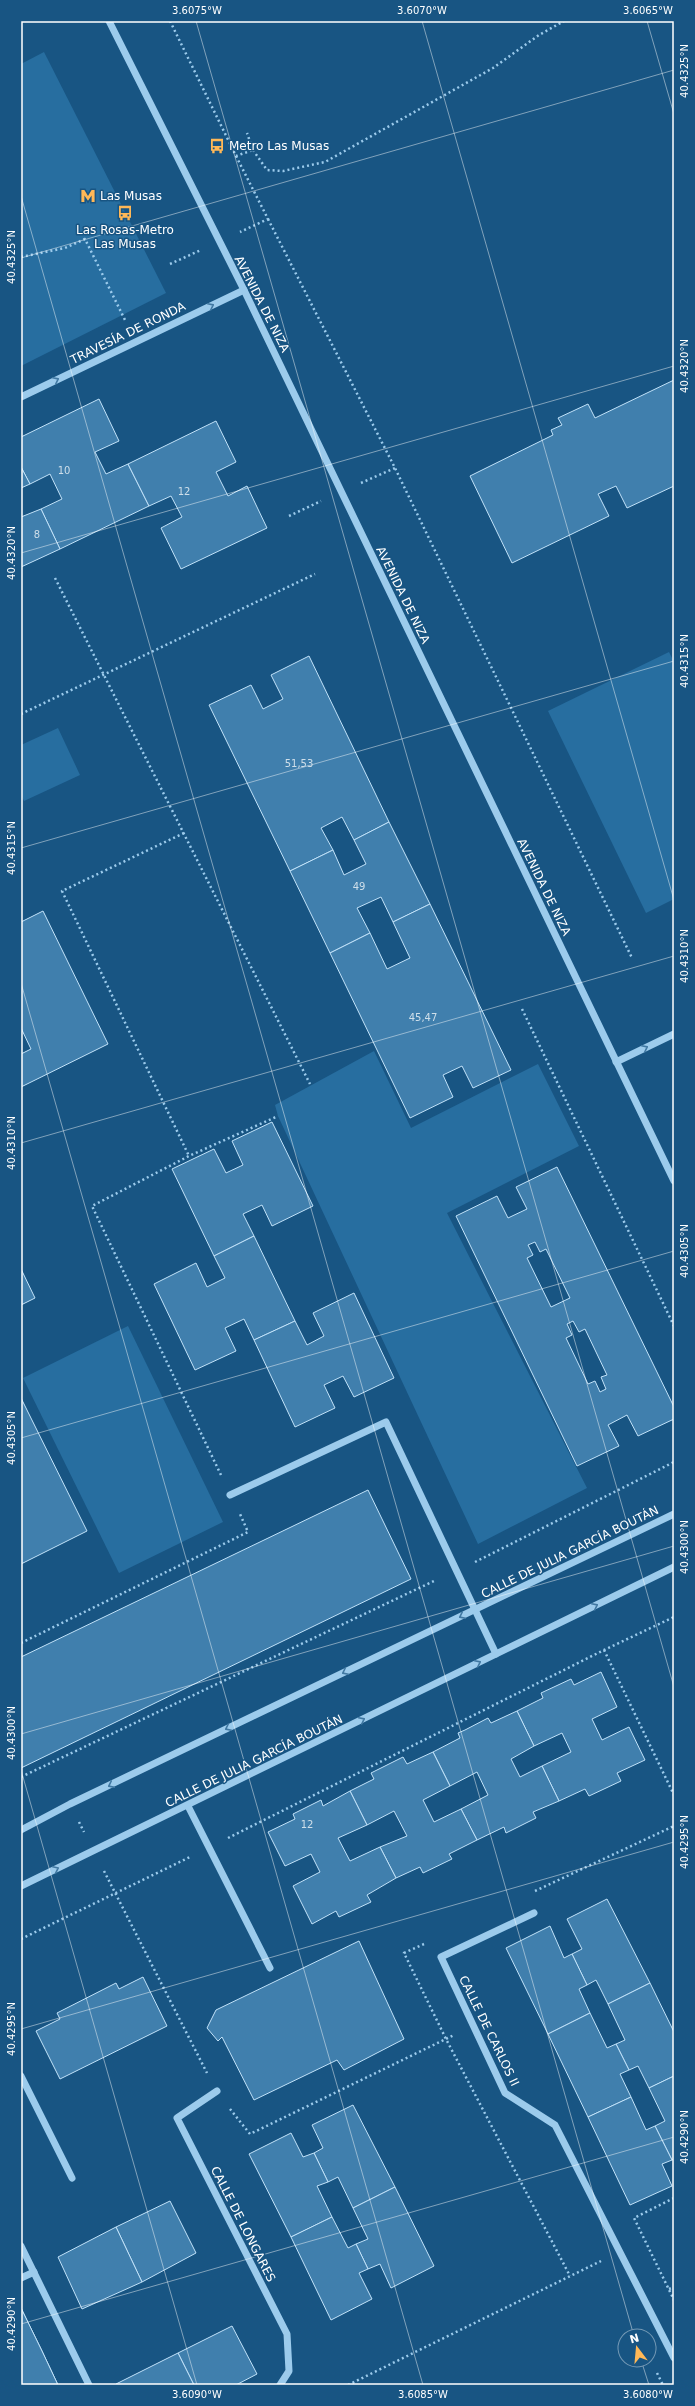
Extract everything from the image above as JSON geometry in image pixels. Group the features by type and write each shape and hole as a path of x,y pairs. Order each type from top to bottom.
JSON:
{"street":[{"name":"AVENIDA DE NIZA","path":"109,21 244,290 674,1181"},
{"name":"TRAVESÍA DE RONDA","path":"21,397 244,290"},
{"path":"616,1062 674,1034"},
{"path":"230,1495 386,1422 475,1609"},
{"name":"CALLE DE JULIA GARCÍA BOUTÁN","path":"21,1830 70,1804 674,1514"},
{"name":"CALLE DE JULIA GARCÍA BOUTÁN","path":"21,1886 94,1852 674,1567"},
{"name":"CALLE DE JULIA GARCÍA BOUTÁN","path":"475,1609 496,1654"},
{"path":"188,1806 270,1968"},
{"name":"CALLE DE CARLOS II","path":"534,1913 441,1957 505,2092 555,2125 674,2358"},
{"path":"21,2076 24,2089 72,2178"},
{"name":"CALLE DE LONGARES","path":"216,2092 177,2118 287,2334 289,2371 280,2385"},
{"path":"21,2246 89,2385"},
{"path":"21,2278 34,2272"}],"path":[{"path":"170,21 236,156 253,150"},
{"path":"247,133 253,150 267,170 283,171 325,162 494,68 539,35 564,21"},
{"path":"268,219 395,468 632,958"},
{"path":"21,257 66,248 85,239 125,322 132,319"},
{"path":"21,714 103,673 315,574"},
{"path":"55,578 310,1084"},
{"path":"184,833 62,891 189,1156"},
{"path":"522,1009 674,1326"},
{"path":"21,1643 248,1532 92,1206 189,1156 278,1116"},
{"path":"21,1777 457,1571 674,1462"},
{"path":"21,1939 115,1894 604,1650 674,1617"},
{"path":"604,1650 674,1795"},
{"path":"70,1804 216,2092 250,2134 473,2026"},
{"path":"532,1893 674,1826"},
{"path":"425,1943 404,1953 446,2039 570,2276"},
{"path":"674,2198 634,2218 674,2300"},
{"path":"348,2385 602,2261"},
{"path":"669,2289 674,2287"}],"shaded area":[{"path":"44,52 166,293 21,366 21,64"},
{"path":"669,652 674,662 674,899 646,913 548,711"},
{"path":"58,728 80,775 24,801 21,795 21,745"},
{"path":"374,1051 411,1128 538,1064 579,1146 447,1213 587,1488 478,1544 278,1116 275,1105"},
{"path":"128,1326 223,1522 119,1573 23,1378"}],"building":[{"path":"674,380 674,486 627,508 616,486 598,494 609,516 512,563 470,476 553,435 551,430 562,425 558,418 588,404 595,418"},
{"path":"99,399 119,441 95,452 106,474 128,464 149,506 60,549 41,509 62,499 50,474 30,484 21,467 21,437"},
{"path":"216,421 236,462 216,472 228,496 247,486 267,528 181,569 161,528 182,517 171,496 149,506 128,464"},
{"path":"21,467 30,484 21,488"},
{"path":"41,509 60,549 21,567 21,517"},
{"path":"309,656 389,822 354,840 342,817 321,828 333,850 290,871 209,705 251,685 263,709 283,699 271,675"},
{"path":"389,822 430,904 393,922 381,897 357,908 370,933 330,953 290,871 333,850 344,875 366,864 354,840"},
{"path":"430,904 511,1070 473,1088 462,1066 443,1075 453,1097 410,1118 330,953 370,933 387,969 410,958 393,922"},
{"path":"43,911 108,1044 21,1087 21,1054 31,1049 21,1028 21,922"},
{"path":"272,1122 313,1206 272,1226 262,1205 243,1214 254,1236 214,1256 172,1169 214,1149 226,1173 243,1165 232,1141"},
{"path":"557,1167 674,1407 674,1419 638,1436 627,1415 608,1425 619,1446 577,1466 456,1216 497,1196 508,1218 527,1209 516,1187","holes":["535,1242 540,1252 546,1249 570,1298 551,1307 527,1258 533,1255 528,1245","573,1321 579,1332 585,1329 607,1375 601,1377 606,1389 600,1392 595,1381 588,1384 566,1338 572,1335 567,1324"]},
{"path":"254,1236 295,1321 254,1340 244,1319 225,1328 236,1351 195,1370 154,1284 196,1263 207,1287 225,1278 214,1256"},
{"path":"21,1269 35,1298 21,1305"},
{"path":"354,1293 394,1378 354,1397 343,1376 324,1385 335,1408 295,1427 254,1340 295,1321 307,1345 324,1336 313,1313"},
{"path":"21,1398 87,1531 21,1564"},
{"path":"368,1490 411,1579 21,1768 21,1657"},
{"path":"601,1672 617,1707 592,1719 602,1740 629,1727 645,1760 617,1773 621,1781 589,1796 585,1789 559,1801 542,1766 571,1752 562,1733 534,1746 517,1711 543,1698 541,1693 571,1679 574,1685"},
{"path":"517,1711 534,1746 511,1759 520,1777 542,1766 559,1801 533,1812 536,1818 506,1833 504,1827 477,1840 461,1809 488,1795 477,1772 450,1786 433,1752 460,1738 458,1733 488,1718 491,1723"},
{"path":"433,1752 450,1786 423,1800 434,1822 461,1809 477,1840 449,1854 452,1859 423,1873 420,1867 396,1878 380,1847 407,1836 394,1811 367,1825 350,1791 374,1779 371,1773 403,1757 407,1764"},
{"path":"350,1791 367,1825 338,1838 350,1861 380,1847 396,1878 367,1895 371,1902 339,1917 336,1911 312,1924 293,1886 320,1872 311,1854 285,1866 268,1832 295,1819 293,1814 321,1800 323,1806"},
{"path":"607,1899 650,1983 608,2004 596,1980 587,1985 572,1954 582,1949 567,1919"},
{"path":"550,1926 564,1958 572,1954 587,1985 579,1989 590,2013 548,2034 506,1948"},
{"path":"359,1941 404,2039 344,2070 337,2060 254,2100 222,2037 218,2041 207,2028 216,2010"},
{"path":"143,1977 167,2026 60,2079 36,2031 60,2019 57,2013 116,1983 119,1989"},
{"path":"650,1983 674,2032 674,2076 649,2088 638,2066 629,2070 616,2044 625,2040 608,2004"},
{"path":"590,2013 607,2048 616,2044 629,2070 620,2074 631,2097 588,2117 548,2034"},
{"path":"674,2076 674,2159 672,2160 655,2126 665,2121 649,2088"},
{"path":"631,2097 646,2130 655,2126 672,2160 662,2164 672,2186 630,2205 588,2117"},
{"path":"353,2105 395,2187 353,2208 338,2177 328,2182 314,2153 323,2148 312,2125"},
{"path":"291,2133 303,2157 314,2153 328,2182 317,2186 332,2217 291,2237 249,2154"},
{"path":"395,2187 434,2266 391,2288 380,2264 368,2269 356,2244 368,2239 353,2208"},
{"path":"170,2201 196,2253 142,2282 116,2227"},
{"path":"332,2217 348,2248 356,2244 368,2269 359,2273 372,2299 331,2320 291,2237"},
{"path":"116,2227 142,2282 82,2309 58,2257"},
{"path":"21,2308 42,2351 58,2385 21,2385"},
{"path":"21,2308 42,2351 58,2385 21,2385"},
{"path":"232,2326 257,2374 236,2385 194,2385 178,2353"},
{"path":"178,2353 194,2385 116,2385 116,2384"}],"place":[{"name":"Metro Las Musas","path":"217,146"},
{"name":"Las Musas","path":"88,196"},
{"name":"Las Rosas-Metro Las Musas","path":"125,213"}]}
